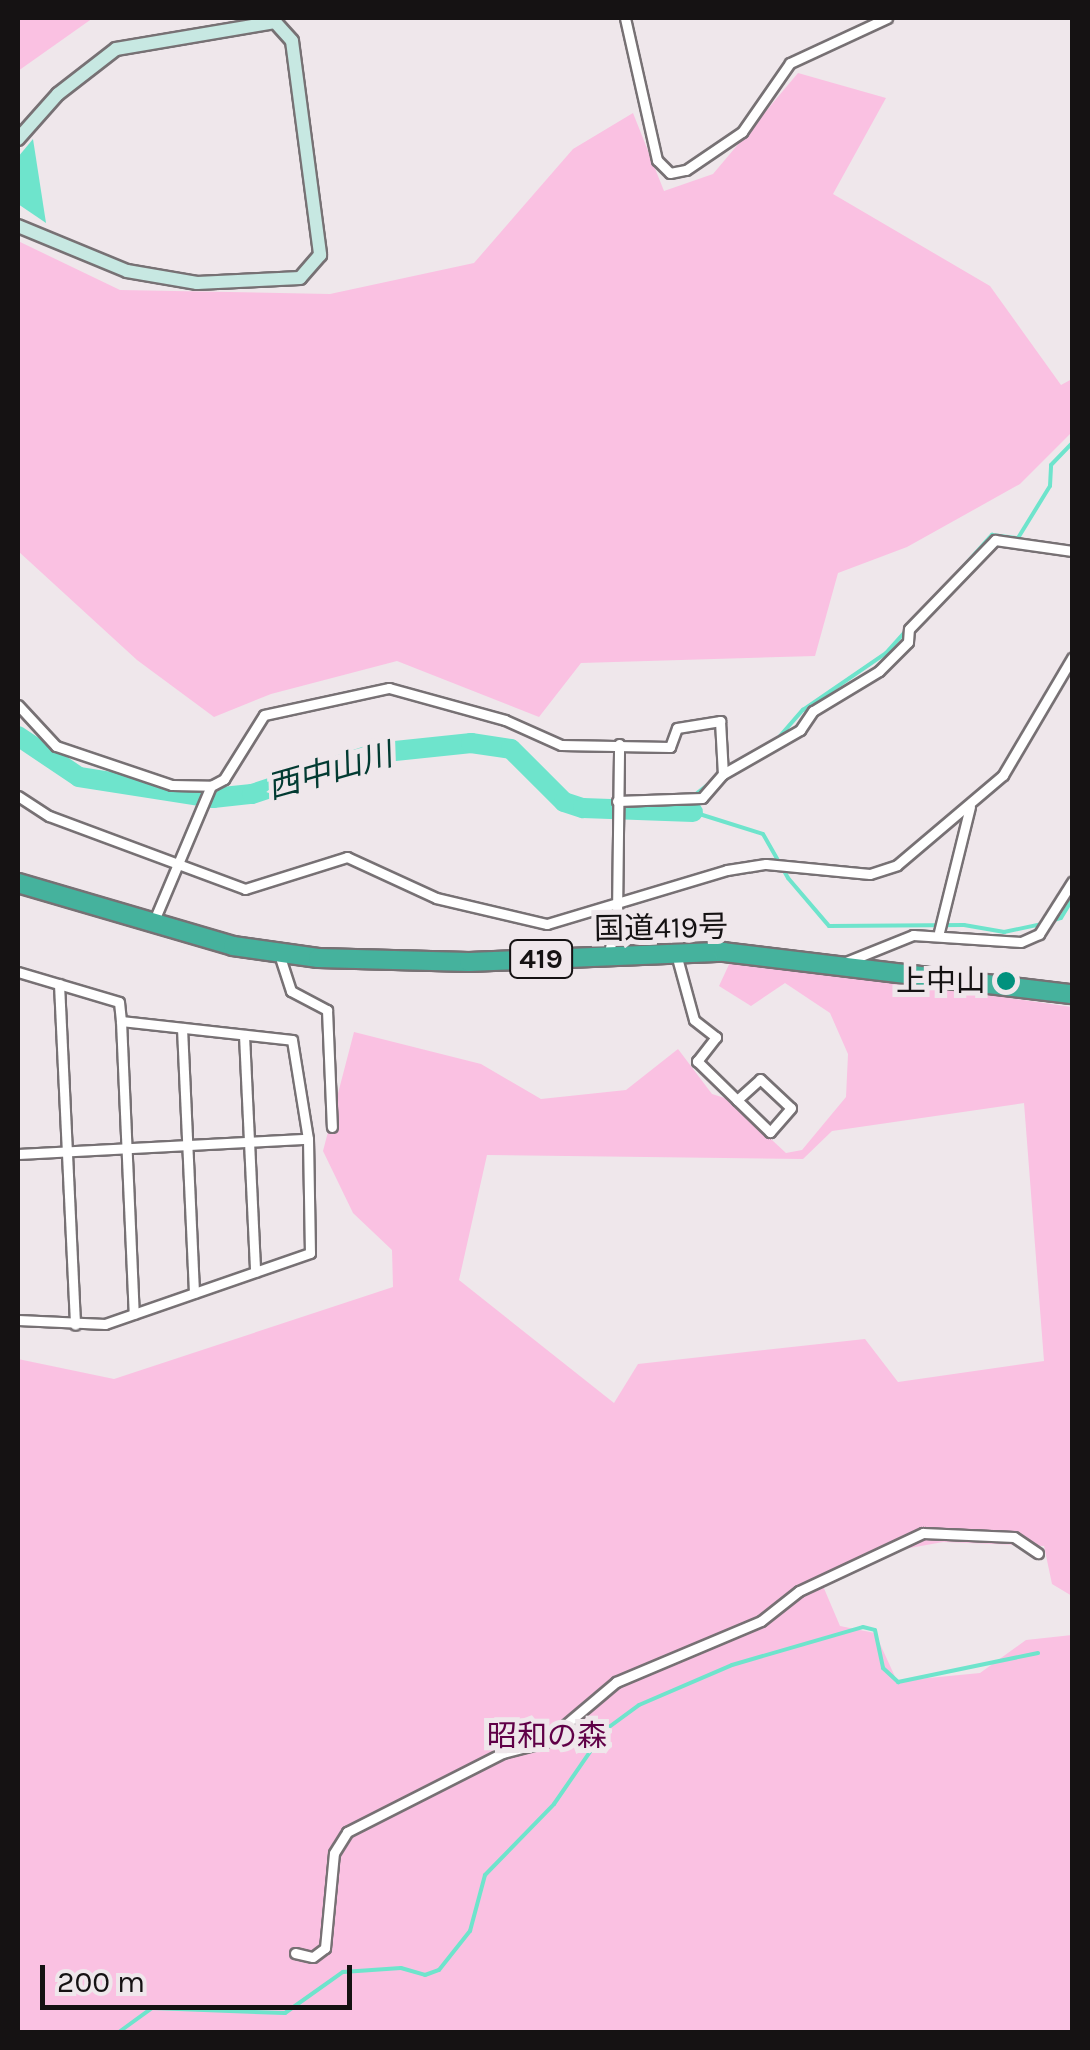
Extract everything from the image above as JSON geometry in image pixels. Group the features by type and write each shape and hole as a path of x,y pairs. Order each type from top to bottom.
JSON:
{"highway":[{"name":"国道419号","path":"18,883 153,923 278,951 418,962 676,954 842,964 1072,994"}],"street":[{"path":"625,18 657,160 670,173 700,162 742,132 790,64 886,18"},
{"path":"18,139 58,94 116,49 275,22 292,42 320,254 300,278 197,283 127,271 18,226"},
{"path":"618,803 702,798 723,774 800,730 814,712 879,671 908,642 909,629 995,540 1072,551"},
{"path":"18,796 49,816 126,840 175,866 261,888 317,862 347,857 436,898 540,925 616,905 673,884 766,864 878,872 910,858 1003,775 1072,658"},
{"path":"153,923 175,866 206,806 210,788 235,766 256,720 364,689 408,690 561,744 670,746 677,728 720,721 723,774"},
{"path":"19,712 46,738 86,758 172,786 210,788"},
{"path":"608,957 616,905 618,744"},
{"path":"939,932 970,805"},
{"path":"842,964 886,942 939,932 1021,942 1039,934 1072,882"},
{"path":"278,951 286,985 327,1010 332,1127"},
{"path":"676,954 694,1020 716,1037 697,1062 770,1132 791,1108 758,1079 737,1100"},
{"path":"18,972 120,1002 134,1314"},
{"path":"60,984 75,1325"},
{"path":"18,1320 75,1325 134,1314 310,1253 308,1139 292,1040 121,1021"},
{"path":"182,1028 194,1293"},
{"path":"244,1035 255,1272"},
{"path":"18,1154 308,1139"},
{"path":"294,1953 312,1957 326,1948 334,1853 347,1832 503,1752 544,1742 616,1682 710,1637 761,1621 800,1591 923,1533 1014,1537 1038,1553"}],"green space":[{"path":"18,18 93,18 18,71"},
{"path":"798,73 886,98 833,194 990,286 1061,385 1072,379 1072,432 1020,484 907,547 838,573 815,656 581,663 539,717 397,661 271,694 214,717 137,660 18,551 18,241 120,290 330,294 474,263 573,149 633,113 664,191 713,174"},
{"name":"昭和の森","path":"732,958 1072,1007 1072,1596 1052,1584 1044,1546 943,1542 882,1553 823,1586 840,1626 875,1633 897,1681 980,1673 1026,1640 1072,1635 1072,2032 18,2032 18,1359 114,1379 393,1287 392,1250 353,1213 323,1151 354,1032 481,1064 541,1099 626,1090 678,1049 712,1094 728,1099 786,1153 802,1150 846,1097 848,1054 830,1013 785,983 751,1006 719,986","holes":["1024,1103 1044,1361 898,1382 865,1339 638,1364 614,1403 459,1280 487,1155 803,1159 832,1131"]}],"shaded area":[{"path":"33,139 46,223 18,204 18,157"}],"waterway":[{"path":"780,736 803,710 886,653 992,535 1018,538 1050,486 1051,465 1072,443"},
{"name":"西中山川","path":"18,736 79,777 213,798 252,794 376,753 471,743 511,749 564,802 583,808 693,812"},
{"path":"734,764 696,794 693,812 763,834 788,878 829,926 964,925 1004,932 1041,924"},
{"path":"1050,921 1061,918 1072,900"},
{"path":"119,2032 152,2008 285,2013 343,1972 401,1968 425,1975 439,1970 470,1931 485,1875 554,1804 605,1730 639,1705 732,1665 863,1627 875,1630 883,1668 898,1682 1038,1653"}],"place":[{"name":"上中山","path":"1006,981"}]}
